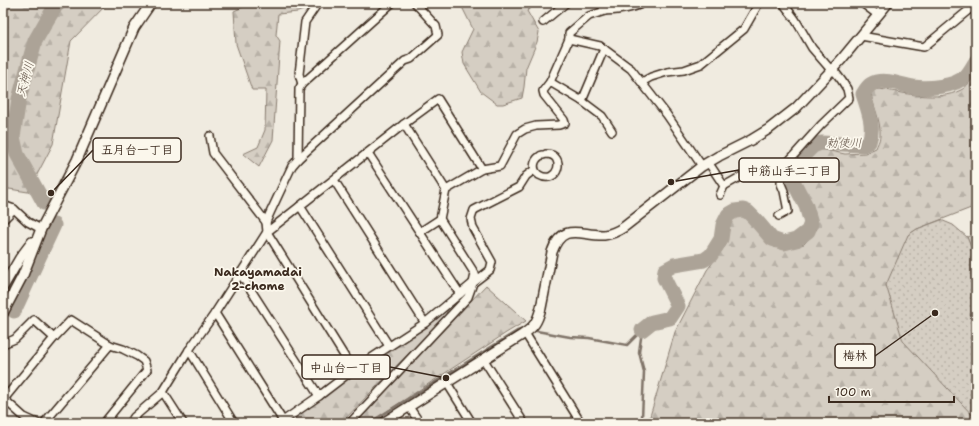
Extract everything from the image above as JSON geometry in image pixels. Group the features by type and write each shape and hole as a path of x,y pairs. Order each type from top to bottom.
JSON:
{"street":[{"path":"3,313 22,275 41,229 77,160 134,28 151,3"},
{"path":"302,84 299,74 305,22 318,3"},
{"path":"298,159 299,89 302,84 392,3"},
{"path":"353,370 267,232 266,222 292,166 298,159 438,34 436,26 415,3"},
{"path":"543,22 566,3"},
{"path":"601,3 605,11"},
{"path":"446,190 482,169 500,166 517,134 525,129 536,126 559,125 565,123 544,95 543,91 550,82 569,39 569,33 590,16 605,11 626,8 643,3"},
{"path":"642,82 651,77 667,72 684,70 701,64 744,29 759,3"},
{"path":"779,216 788,211 784,190 781,184 781,175 786,164 821,125 849,98 842,81 812,48 796,19 783,3"},
{"path":"862,3 878,15"},
{"path":"383,423 484,360 533,327 539,316 547,284 552,252 555,244 562,236 573,232 604,235 614,233 624,227 705,164 770,129 796,108 861,36 888,3"},
{"path":"861,36 924,47 976,4"},
{"path":"569,39 597,45 631,69 724,186"},
{"path":"582,101 604,49"},
{"path":"550,82 582,101 602,116 612,131"},
{"path":"131,423 134,416 163,392 188,350 215,313 267,232 438,99 482,169"},
{"path":"350,423 468,297 475,274 440,219 446,190 404,124"},
{"path":"210,136 213,153 266,222"},
{"path":"368,153 460,294"},
{"path":"215,313 282,422 353,370 425,323 490,270 492,262 473,228 471,219 474,210 519,187 526,176 534,170"},
{"path":"720,195 724,186 740,177"},
{"path":"334,180 425,323"},
{"path":"3,205 14,209 28,222 41,229"},
{"path":"300,206 389,346"},
{"path":"3,220 14,209"},
{"path":"420,232 440,219"},
{"path":"3,287 20,258 41,229"},
{"path":"240,274 319,396"},
{"path":"3,344 15,339 34,320 54,338"},
{"path":"37,423 24,417 4,399 54,338 71,320 110,345 123,349 144,361 147,370 104,423"},
{"path":"525,333 581,423"},
{"path":"44,423 110,345"},
{"path":"188,350 234,423"},
{"path":"484,360 524,423"},
{"path":"447,383 472,423"},
{"path":"163,392 183,423"},
{"path":"409,407 420,423"}],"green space":[{"path":"3,3 108,3 71,41 53,144 28,192 3,188"},
{"path":"243,3 309,3 311,7 298,12 278,14 276,35 280,41 273,140 259,167 243,154 258,147 265,130 266,90 252,90 236,44 234,11 243,7"},
{"path":"460,3 536,3 527,11 539,32 537,42 526,68 522,98 503,104 497,104 481,92 464,64 462,52 473,29"},
{"path":"976,74 976,206 917,229 908,235 976,341 976,423 648,423 675,332 707,270 726,245 730,224 734,217 744,216 774,247 785,249 804,244 817,229 814,212 798,180 798,170 812,154 820,149 845,154 865,153 876,148 880,139 880,130 871,94 873,90 880,89 921,96 952,94 963,89"},
{"path":"941,220 953,225 967,237 976,260 976,419 903,341 886,285 908,235 917,229"},
{"path":"976,233 976,260 967,237"},
{"path":"486,285 526,321 369,423 356,423"},
{"path":"448,309 445,316 341,423 283,423"}],"waterway":[{"name":"天神川","path":"44,203 17,154 13,137 19,99 35,41 55,7 59,3"},
{"name":"勅使川","path":"642,330 652,322 670,318 678,306 664,278 665,270 674,265 704,260 711,255 721,239 723,225 728,215 735,211 743,210 748,212 772,239 784,243 796,240 808,231 811,223 806,206 792,179 791,171 813,146 821,143 863,145 869,142 871,136 871,124 863,94 870,85 881,81 919,88 948,85 955,83 966,76 976,61"},
{"name":"天神川","path":"14,311 54,225"},
{"path":"369,423 517,331 524,329"},
{"path":"531,330 627,345 642,330"},
{"path":"641,423 644,372 639,352 642,331"}],"place":[{"name":"中筋山手二丁目","path":"671,182"},
{"name":"五月台一丁目","path":"51,193"},
{"name":"梅林","path":"935,313"},
{"name":"中山台一丁目","path":"446,378"}],"district":[{"name":"Nakayamadai 2-chome","path":"258,279"}]}
